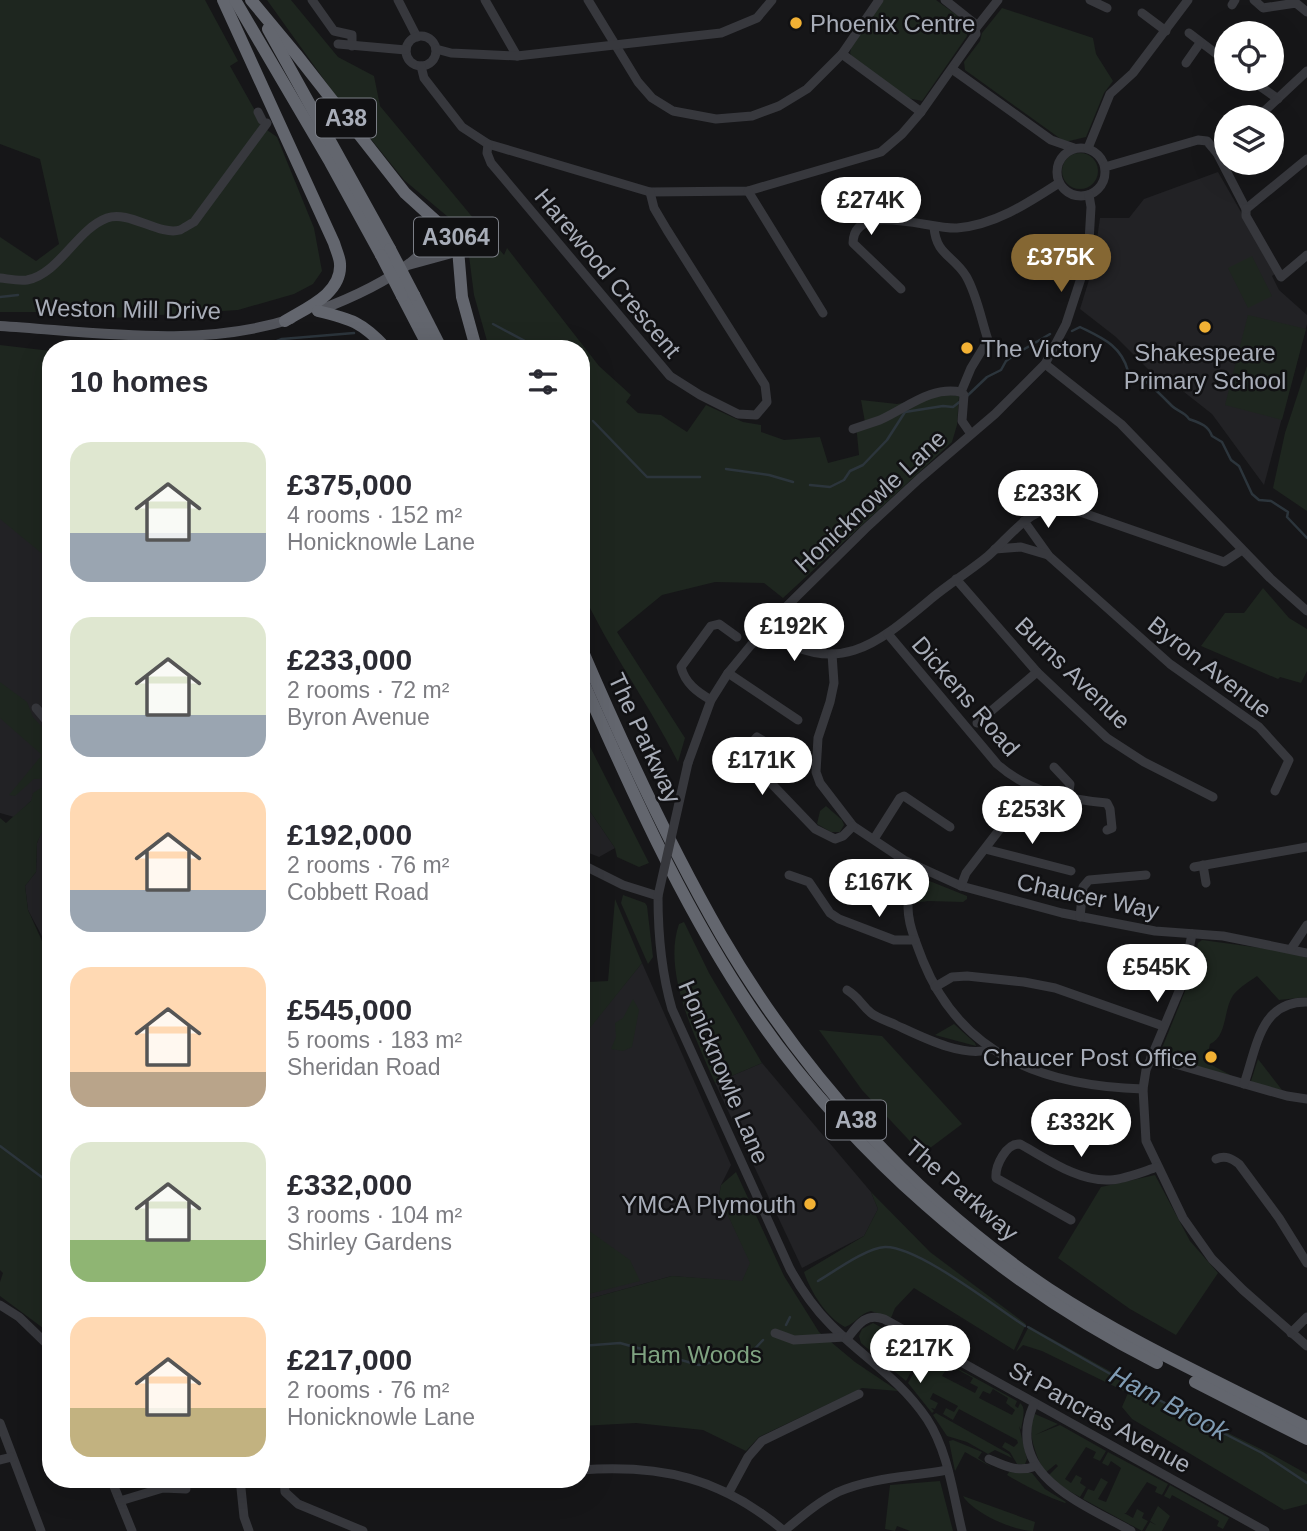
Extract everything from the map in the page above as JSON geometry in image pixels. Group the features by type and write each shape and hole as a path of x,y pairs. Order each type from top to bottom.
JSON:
{"highway":[{"name":"A38","path":"223,0 334,243 340,264 334,288 326,296 285,321"},
{"name":"A38","path":"235,0 386,252"},
{"name":"A38","path":"251,0 386,252 426,340"},
{"name":"A38","path":"251,0 405,193 447,231"},
{"path":"458,249 462,297 474,340"},
{"name":"A38","path":"408,296 436,340"},
{"path":"318,310 357,322 378,340"},
{"name":"The Parkway","path":"590,668 662,824 722,937 804,1058 848,1111 898,1164 977,1235 1047,1288 1148,1349 1307,1427"},
{"name":"The Parkway","path":"590,697 648,825 742,994 788,1058 838,1118 954,1228 1040,1295 1103,1335 1307,1439"}],"main road":[{"name":"A3064","path":"447,231 457,238 458,249 446,256 408,265 430,247 441,233 447,231"},
{"name":"Weston Mill Drive","path":"0,326 133,335 208,336 285,321 318,310 383,281 408,265"}],"street":[{"path":"312,0 334,31 352,35 352,46"},
{"path":"398,0 418,37"},
{"path":"485,0 517,56"},
{"path":"588,0 638,82 652,99 673,111 716,119 752,116 779,106 807,89 842,54 879,0"},
{"path":"436,49 451,53 517,56 617,46 729,30 757,18 772,0"},
{"path":"945,0 969,18 976,28"},
{"path":"421,66 424,78 462,127 488,144 650,192 748,191 880,152 902,134 921,112 974,39 976,28 998,0"},
{"path":"1090,0 1107,8"},
{"path":"1088,148 1110,94 1133,73 1188,0"},
{"path":"1254,0 1263,8 1295,2 1307,12"},
{"path":"1142,13 1166,31"},
{"path":"1189,33 1214,53"},
{"path":"418,37 431,39 436,49 432,62 421,66 409,60 406,50 408,44 418,37"},
{"path":"1186,63 1200,43"},
{"path":"338,44 406,50"},
{"path":"842,54 921,112"},
{"path":"952,69 1051,140 1096,152 1105,167 1104,181 1100,187 1089,195 1069,193 1059,183 1058,152 1051,140"},
{"path":"1271,105 1307,71"},
{"path":"1267,91 1278,99"},
{"path":"0,278 24,280 39,275 96,223 110,217 130,219 170,230 180,230 194,222 262,118"},
{"path":"1105,167 1198,139 1207,141 1214,149"},
{"name":"Harewood Crescent","path":"488,144 487,153 491,163 670,376 738,414 756,415 767,402 765,385 667,230 654,208 650,192"},
{"path":"1058,162 1067,151 1074,148"},
{"path":"1246,209 1307,159"},
{"path":"1228,175 1246,209 1246,216 1281,277 1307,255"},
{"path":"901,289 858,250 853,243 856,227 874,220 902,220 934,227 957,228 1012,213 1059,183"},
{"path":"748,191 823,313"},
{"name":"Honicknowle Lane","path":"962,1531 947,1470 932,1427 915,1402 890,1375 846,1338 812,1304 790,1269 672,1009 661,966 658,896 688,763 711,700 728,673 751,645 767,632 785,608 865,530 1045,364 1066,324 1082,275 1089,242 1089,195"},
{"path":"934,227 935,241 965,275 988,340 971,368 963,393 962,421 971,434"},
{"path":"1045,364 1121,424 1284,593 1307,611"},
{"path":"853,429 880,419 914,400 948,389 963,393"},
{"path":"767,632 804,651 832,654 855,651 888,635 995,549 1024,521 1044,509 1066,507 1224,562 1242,550"},
{"name":"Byron Avenue","path":"1024,521 1049,556 1170,664 1259,727 1289,760 1275,791"},
{"name":"Byron Avenue","path":"995,549 1020,547 1037,550 1049,556"},
{"name":"Burns Avenue","path":"956,579 1037,672 1107,738 1144,762 1213,797"},
{"path":"711,700 692,687 681,667 711,626 719,624 737,637"},
{"name":"Dickens Road","path":"888,635 992,760 1011,777 1052,794 1107,803 1112,828 1107,830"},
{"name":"Chaucer Way","path":"832,654 834,683 818,738 816,772 828,795 853,826 922,870 961,886 1080,917 1155,931 1223,936 1307,953"},
{"path":"977,723 1037,672"},
{"path":"728,673 798,720"},
{"path":"36,708 42,715"},
{"path":"993,710 1001,719"},
{"path":"777,749 757,737 746,750 745,756 800,820 835,839 843,836 853,826"},
{"path":"1054,767 1070,784 1068,798"},
{"path":"874,839 904,796 950,827"},
{"path":"961,886 966,873 1003,825"},
{"path":"1206,883 1198,866 1307,847"},
{"path":"985,849 1071,871"},
{"path":"801,867 793,877 808,882 830,914 894,940 915,940"},
{"path":"590,869 623,886 658,896"},
{"path":"922,870 909,894 908,906 915,940 935,987 952,1014 991,1049 1038,1073 1082,1084 1143,1089"},
{"path":"1080,917 1083,887 1089,880 1146,875"},
{"path":"1291,949 1307,925"},
{"path":"1192,934 1182,984 1146,1070 1143,1089 1146,1141 1183,1218 1212,1259 1307,1346"},
{"path":"935,987 952,977 967,976 1034,984 1099,1002 1163,1026"},
{"path":"847,990 859,997 870,1013 929,1040 963,1050 991,1049"},
{"path":"1244,1084 1270,1016 1286,1004 1307,1002"},
{"path":"1151,1057 1307,1099"},
{"path":"1071,1220 996,1178 997,1168 1013,1143 1020,1143 1090,1178 1109,1180 1157,1167"},
{"path":"1216,1159 1231,1158 1239,1164 1279,1218 1307,1263"},
{"path":"0,1305 19,1317 42,1339"},
{"name":"St Pancras Avenue","path":"846,1338 864,1319 878,1317 1265,1531"},
{"path":"1291,1333 1307,1317"},
{"path":"775,1333 794,1340 846,1338"},
{"path":"729,1492 748,1457 762,1441 855,1399"},
{"path":"1034,1404 1029,1415 1027,1437 1036,1466 1053,1487 1131,1531"},
{"path":"0,1423 41,1531"},
{"path":"0,1460 12,1457"},
{"path":"989,1459 1009,1468 1036,1466"},
{"path":"590,1470 643,1468 700,1480 729,1492 764,1514 784,1531 811,1508 838,1493 861,1485 947,1470"},
{"path":"115,1488 132,1531"},
{"path":"120,1501 163,1488 186,1489"},
{"path":"241,1488 244,1517 249,1531"},
{"path":"285,1488 285,1492 298,1504 362,1531"}],"shaded area":[{"name":"Shakespeare Primary School","path":"1214,173 1220,175 1276,273 1272,276 1279,290 1307,315 1307,324 1264,485 1212,414 1179,388 1158,379 1116,337 1080,309 1093,267 1100,218 1129,218 1144,199"},
{"path":"0,507 42,543 42,816 31,801 14,817 0,813"},
{"path":"590,811 615,848 599,857 590,854"},
{"path":"42,831 42,936 28,910 25,886 36,872 37,843"},
{"path":"642,963 731,1165 721,1185 719,1196 751,1263 742,1282 672,1276 590,1299 590,1027"},
{"path":"762,1063 871,1192 878,1209 864,1236 802,1268 715,1083"}],"green space":[{"path":"0,0 205,0 238,61 230,66 261,121 260,125 277,137 314,228 322,271 313,284 294,294 238,310 113,318 45,312 0,312 0,237 36,261 59,244 40,159 0,144"},
{"path":"267,0 291,0 338,57 374,76 380,106 504,255 507,248 579,340 487,340 474,295 467,240 460,227 404,180 333,92"},
{"path":"883,0 936,0 965,21 967,36 922,101 908,98 853,58 850,53 852,45"},
{"path":"1002,8 1093,38 1096,54 1113,81 1104,93 1086,137 1065,142 965,70 964,62"},
{"path":"1080,153 1093,158 1098,171 1093,184 1080,189 1067,184 1062,171 1067,158"},
{"path":"1252,256 1272,296 1248,308 1228,268"},
{"path":"1248,315 1306,329 1282,420 1225,405"},
{"path":"0,345 42,350 42,554 0,519"},
{"path":"590,354 631,395 626,402 638,413 661,415 687,432 706,405 743,422 761,425 761,432 784,440 820,437 828,463 859,455 856,424 865,422 861,400 897,404 946,394 959,396 957,425 952,442 783,598 764,583 715,582 662,595 617,632 685,738 678,762 592,611"},
{"path":"1307,366 1307,511 1273,488 1285,433"},
{"path":"1263,588 1289,618 1307,629 1307,671 1301,683 1280,677 1278,679 1201,646 1225,613 1244,613"},
{"path":"0,682 27,702 33,717 42,727 42,755 0,718"},
{"path":"590,747 649,863 639,867 617,857 615,848 590,811"},
{"path":"42,755 42,779 34,779 15,796 9,795"},
{"path":"42,788 42,832 37,843 36,872 25,886 28,910 42,941 42,1327 0,1296 3,1273 0,1270 0,818 6,823 31,801 33,793"},
{"path":"826,806 842,820 844,825 840,832 831,832 817,824 820,811"},
{"path":"927,880 967,896 967,899 963,902 914,903 921,882"},
{"path":"623,895 647,906 653,957 648,964 621,903"},
{"path":"615,899 642,963 590,1028 590,982 608,981"},
{"path":"684,922 709,973 762,1063 715,1083 691,1026 678,984 675,943 679,924"},
{"path":"1202,940 1284,951 1307,958 1307,997 1279,1000 1257,976 1234,994 1220,1035 1210,1044 1206,1062 1234,1077 1176,1062 1160,1053 1190,979 1198,943"},
{"path":"633,999 639,1010 632,1047 623,1051 611,1049 616,1037 615,1023 623,1018"},
{"path":"954,1024 975,1043 976,1046 935,1035"},
{"path":"819,1030 882,1036 962,1124 922,1154 862,1090"},
{"path":"1258,1059 1282,1090 1251,1081"},
{"name":"Ham Woods","path":"736,1172 784,1276 819,1332 855,1362 898,1391 862,1388 759,1437 746,1451 703,1430 636,1423 590,1426 590,1299 672,1276 742,1281 750,1263 719,1196 721,1185"},
{"path":"1155,1175 1190,1241 1218,1273 1176,1335 1130,1309 1058,1258 1101,1187"},
{"path":"871,1192 930,1252 1026,1324 1014,1350 914,1288 895,1308 891,1318 871,1311 845,1327 826,1311 810,1287 804,1272 864,1236 878,1209"},
{"path":"590,1231 630,1260 640,1281 590,1294"},
{"path":"873,1323 916,1345 915,1348 922,1352 924,1349 906,1381 861,1343 859,1336 862,1329"},
{"path":"1029,1326 1169,1404 1307,1474 1307,1504 1284,1510 1132,1419 1122,1407 1128,1393 1042,1351 1023,1345 1016,1352"},
{"path":"926,1351 1017,1401 1015,1406 1018,1408 1020,1403 1024,1411 1021,1430 1019,1426 1027,1459 1025,1464 1017,1464 1010,1452 1002,1447 1005,1442 1014,1447 1018,1443 1017,1440 959,1409 953,1420 943,1414 946,1408 954,1412 958,1406 933,1393 930,1399 938,1403 935,1409 931,1408 934,1411 932,1413 908,1383","holes":["949,1365 973,1378 970,1383 978,1387 975,1393 942,1376","993,1389 1008,1398 1006,1403 1015,1410 1012,1415 979,1398 983,1391 990,1394"]},
{"path":"936,1413 1012,1458 995,1450 988,1454 967,1442 947,1436 933,1415"},
{"path":"1035,1414 1058,1424 1035,1435 1060,1425 1106,1451 1100,1461 1093,1458 1096,1452 1086,1447 1065,1479 1071,1483 1076,1475 1082,1478 1080,1483 1086,1487 1080,1497 1048,1476 1058,1466 1056,1464 1045,1473 1032,1436"},
{"path":"953,1440 982,1452 978,1458 993,1468 965,1452 955,1471 949,1441"},
{"path":"1108,1452 1168,1484 1162,1495 1155,1492 1157,1487 1147,1482 1124,1513 1133,1518 1137,1509 1144,1513 1142,1518 1148,1521 1142,1531 1083,1499 1088,1489 1094,1491 1101,1478 1108,1482 1098,1499 1106,1502 1121,1468 1111,1461 1108,1466 1102,1463"},
{"path":"1009,1472 1032,1473 1045,1489 1066,1502 1028,1487 1007,1475"},
{"path":"940,1481 953,1531 910,1531 897,1526 895,1531 885,1529 890,1485"},
{"path":"1170,1485 1229,1518 1223,1529 1217,1526 1219,1521 1172,1495 1170,1499 1164,1496"},
{"path":"963,1496 1035,1522 1033,1531 1015,1528 995,1520 975,1509"},
{"path":"1158,1506 1170,1516 1162,1531 1145,1531 1150,1522 1156,1525 1150,1521"}],"waterway":[{"path":"0,297 18,295"},
{"path":"493,324 523,340"},
{"path":"1072,331 1080,327 1110,343 1121,355 1128,371 1146,382 1189,419 1206,427 1212,436 1222,442 1231,460 1239,466 1252,494 1259,500 1271,501 1288,512 1287,517 1307,538"},
{"path":"279,340 354,333"},
{"path":"967,396 987,377 1001,370 1006,361 1050,334"},
{"path":"810,485 830,487 844,480 850,471 863,465 887,440 905,412 953,407 962,400"},
{"path":"593,421 647,477 700,477"},
{"path":"726,469 769,475 793,482"},
{"name":"Ham Brook","path":"0,1146 42,1177"},
{"name":"Ham Brook","path":"818,1281 869,1251 885,1247 899,1249 936,1267 1025,1326"},
{"path":"786,1325 790,1317"},
{"name":"Ham Brook","path":"1028,1327 1126,1383 1262,1453 1307,1483"},
{"name":"Ham Brook","path":"590,1345 620,1343 699,1365 749,1355 763,1340"}],"place":[{"name":"Phoenix Centre","path":"796,23"},
{"name":"Shakespeare Primary School","path":"1205,327"},
{"name":"The Victory","path":"967,348"},
{"name":"Chaucer Post Office","path":"1211,1057"},
{"name":"YMCA Plymouth","path":"810,1204"}]}
